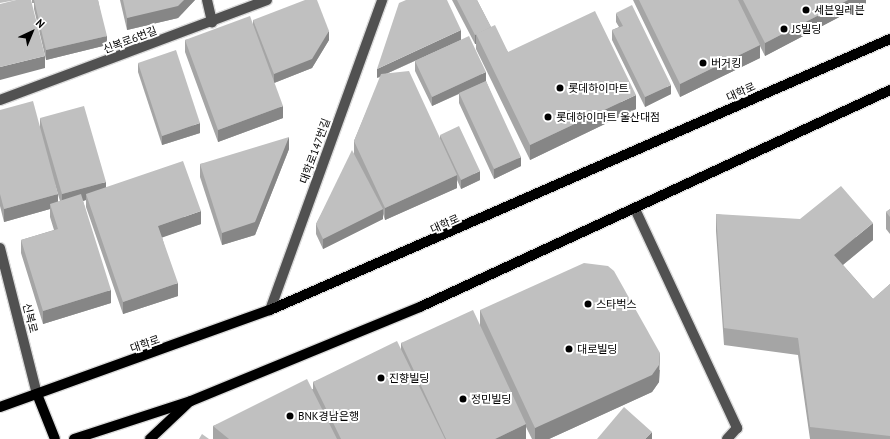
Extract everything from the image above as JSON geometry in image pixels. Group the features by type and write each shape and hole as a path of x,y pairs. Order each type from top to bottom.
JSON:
{"main road":[{"name":"대학로","path":"0,406 270,310 890,38"},
{"path":"74,439 191,401 420,306 635,209 890,90"},
{"path":"37,394 55,439"},
{"path":"150,439 191,401"}],"street":[{"path":"207,0 212,22"},
{"name":"신복로6번길","path":"0,100 212,22 267,0"},
{"name":"대학로147번길","path":"270,310 382,0"},
{"path":"635,209 736,428 727,439"},
{"name":"신복로","path":"0,248 37,394"}],"building":[{"path":"0,0 16,0 0,3"},
{"path":"16,0 31,0 45,56 0,67 0,4"},
{"path":"34,0 98,0 107,36 46,50"},
{"path":"123,0 184,0 178,6 127,18"},
{"path":"305,0 317,0 329,31 312,59 274,74 253,20"},
{"path":"406,0 447,0 461,30 377,69 399,3"},
{"path":"457,0 477,0 491,27 475,35"},
{"path":"639,0 738,0 760,45 680,84"},
{"path":"743,0 848,0 765,43"},
{"path":"632,5 671,85 645,97 612,30 623,26 616,13"},
{"name":"롯데하이마트","path":"595,11 636,95 530,145 476,34 495,25 508,52"},
{"path":"250,16 283,106 218,130 185,40"},
{"path":"469,36 486,72 432,97 415,61"},
{"path":"176,50 200,123 162,136 138,63"},
{"path":"409,71 457,175 385,208 354,141 381,74"},
{"path":"486,81 521,157 494,169 459,93"},
{"path":"33,101 58,194 4,209 0,194 0,110"},
{"path":"84,106 106,182 62,194 40,118"},
{"path":"459,126 480,171 461,180 440,135"},
{"path":"289,137 255,222 222,233 200,164"},
{"path":"352,150 383,209 323,239 316,224"},
{"path":"183,161 201,211 158,226 178,283 123,302 86,194"},
{"path":"841,186 873,223 834,255 873,299 890,284 890,436 810,427 798,338 724,328 716,214 800,219"},
{"path":"81,194 111,290 43,311 21,240 58,229 50,204"},
{"path":"890,209 890,217 886,212"},
{"name":"대로빌딩","path":"584,263 608,266 614,271 660,353 659,365 652,375 535,428 480,310"},
{"name":"정민빌딩","path":"473,310 526,424 495,439 446,439 401,343"},
{"name":"진향빌딩","path":"397,341 445,439 341,439 313,382"},
{"name":"BNK경남은행","path":"307,379 337,439 229,439 213,426"},
{"path":"624,407 652,432 645,439 597,439"},
{"path":"202,434 209,439 199,439"}],"place":[{"name":"세븐일레븐","path":"806,10"},
{"name":"JS빌딩","path":"784,29"},
{"name":"버거킹","path":"703,63"},
{"name":"롯데하이마트","path":"560,88"},
{"name":"롯데하이마트 울산대점","path":"548,117"},
{"name":"스타벅스","path":"588,304"},
{"name":"대로빌딩","path":"569,349"},
{"name":"진향빌딩","path":"381,378"},
{"name":"정민빌딩","path":"463,399"},
{"name":"BNK경남은행","path":"290,416"}]}
